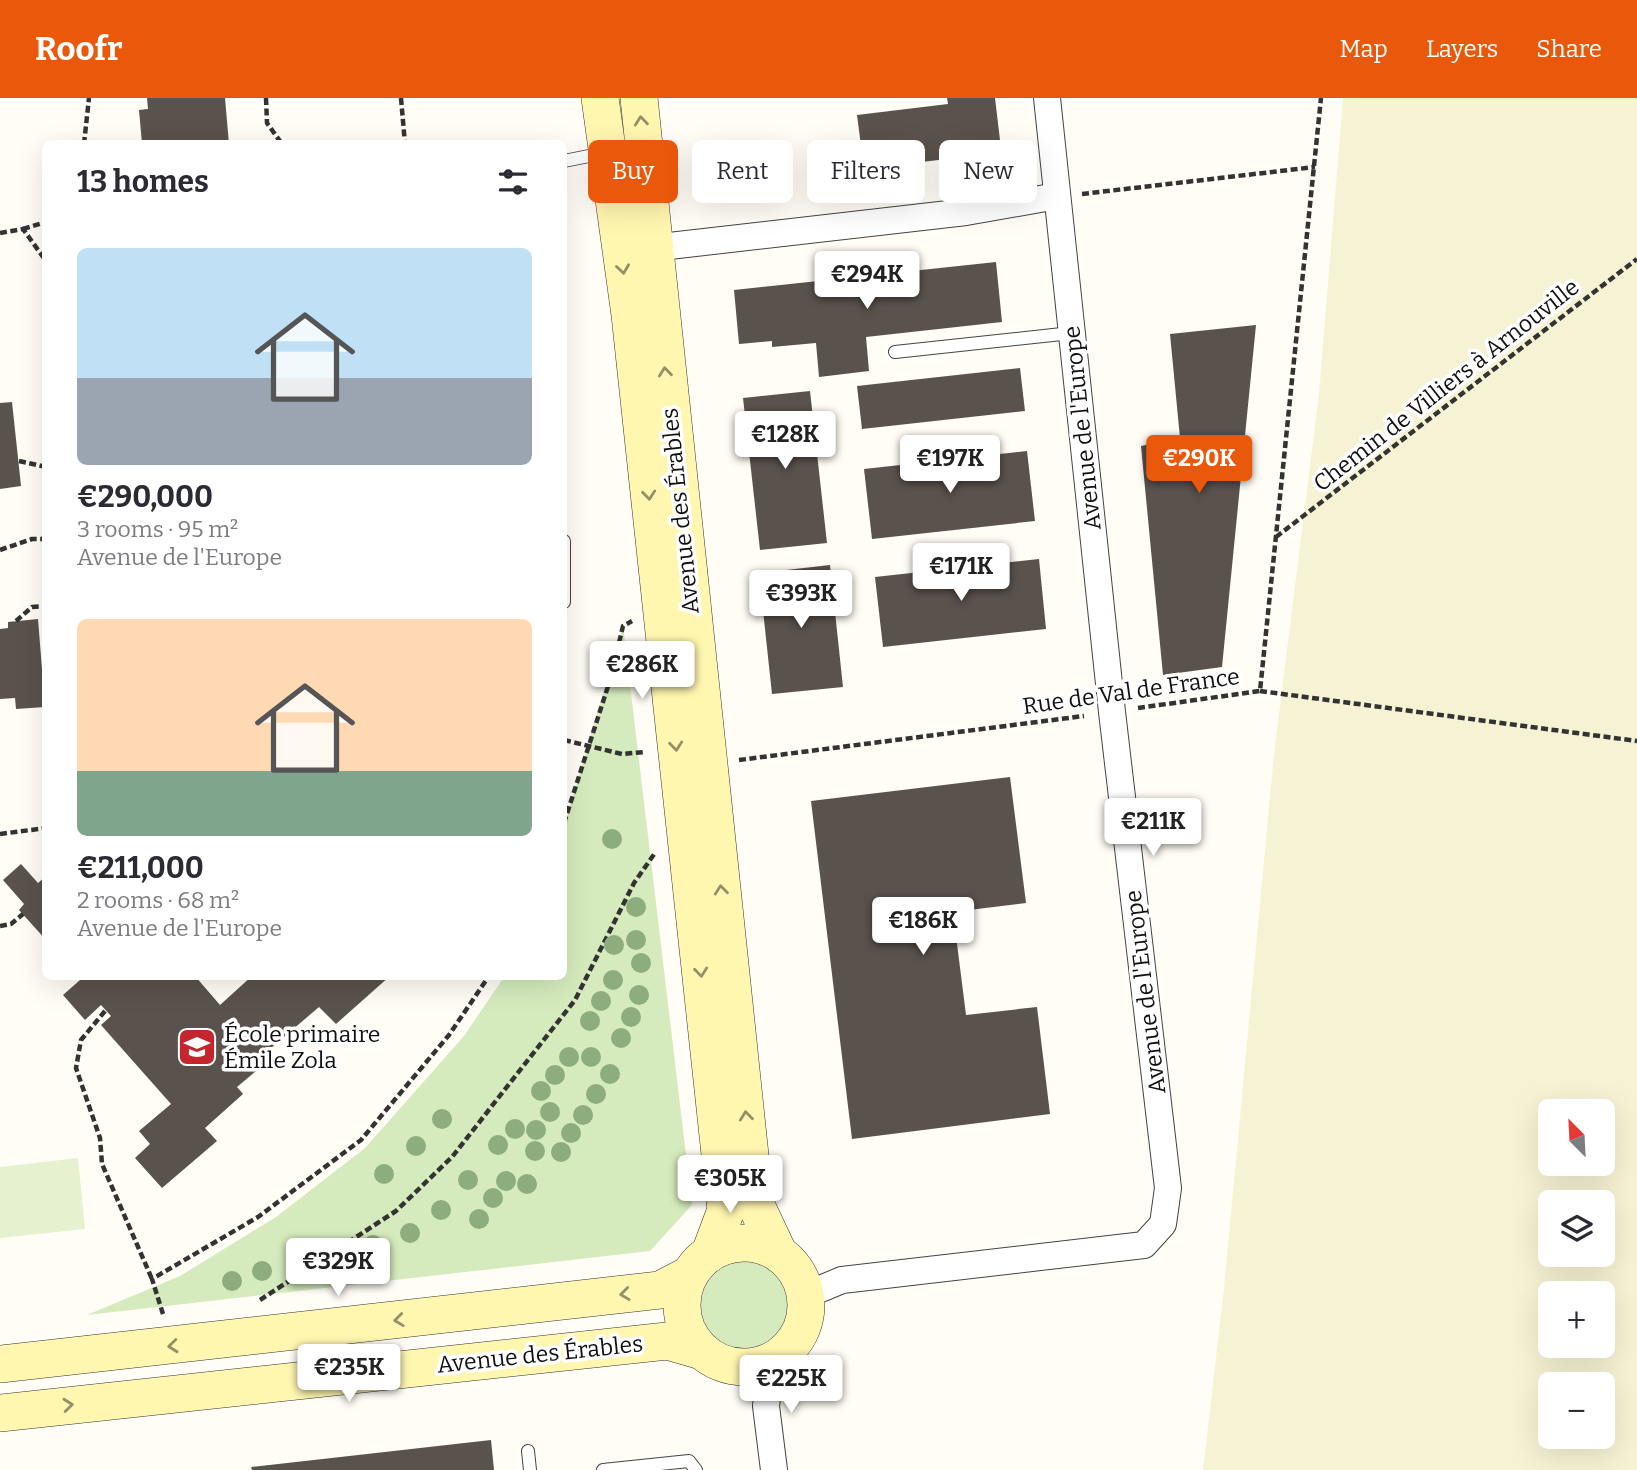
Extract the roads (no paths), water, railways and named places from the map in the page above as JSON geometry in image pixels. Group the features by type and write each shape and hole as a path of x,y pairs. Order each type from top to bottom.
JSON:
{"main road":[{"name":"Avenue des Érables","path":"600,98 611,140"},
{"name":"Avenue des Érables","path":"639,98 644,238 707,764 755,1203 778,1252"},
{"name":"Avenue des Érables","path":"619,203 726,1210 700,1264"},
{"path":"0,1364 660,1290 726,1245 744,1242 762,1245 778,1252 801,1279 806,1295 806,1315 800,1334 788,1349 772,1361 754,1366 735,1366 718,1361 702,1351 690,1335 682,1315 683,1294 700,1264"},
{"name":"Avenue des Érables","path":"0,1413 667,1341 702,1351"}],"street":[{"name":"Avenue de l'Europe","path":"806,1295 842,1280 1144,1245 1163,1224 1168,1188 1112,712 1046,98"},
{"path":"644,238 966,212 1057,197"},
{"path":"772,1361 766,1406 774,1470"}],"lane":[{"path":"567,161 588,159"},
{"path":"895,352 1071,333"},
{"path":"528,1451 530,1470"},
{"path":"603,1470 689,1461 696,1470"}],"place":[{"name":"École primaire Émile Zola","path":"197,1047"}]}
